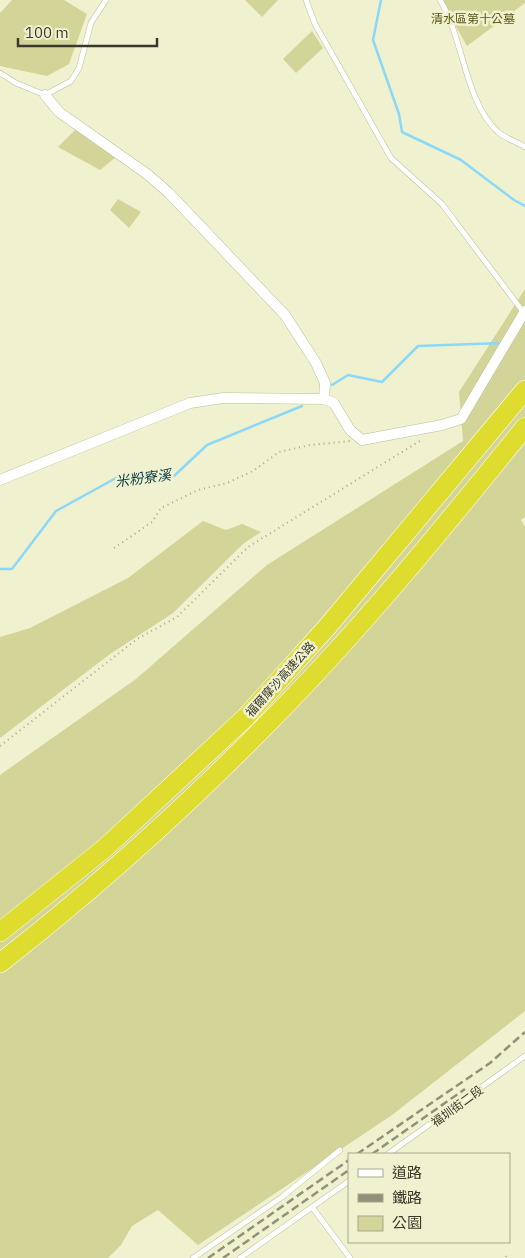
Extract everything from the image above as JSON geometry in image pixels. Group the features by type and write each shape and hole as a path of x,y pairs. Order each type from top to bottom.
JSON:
{"highway":[{"name":"福爾摩沙高速公路","path":"0,932 106,848 246,717 328,626 525,390"},
{"name":"福爾摩沙高速公路","path":"0,963 57,918 154,832 273,718 379,604 525,427"}],"street":[{"path":"45,94 59,112 147,174 169,193 285,315 316,363 324,383 324,399"},
{"path":"0,480 190,403 223,398 324,399 334,403 350,430 362,440 442,425 461,419 524,312"}],"lane":[{"path":"0,73 16,83 45,94 71,81 79,68 91,23 106,0"},
{"path":"306,0 315,24 391,158 442,204 524,312"},
{"path":"440,0 449,16 478,104 498,132 525,147"},
{"name":"福圳街二段","path":"389,1153 525,1056"},
{"path":"193,1258 282,1197 340,1150"},
{"path":"240,1258 348,1182"},
{"path":"312,1207 350,1258"}],"path":[{"path":"0,746 137,639 177,617 248,547 409,449 442,425"},
{"path":"114,548 152,522 161,508 198,490 227,483 253,471 279,452 310,445 362,440"}],"green space":[{"path":"12,0 64,0 87,14 69,64 47,76 0,66 0,13"},
{"path":"245,0 278,0 262,17"},
{"name":"清水區第十公墓","path":"441,0 525,0 525,3 467,46"},
{"path":"312,31 323,48 296,73 283,59"},
{"path":"77,128 116,157 100,170 58,147"},
{"path":"118,199 141,212 129,228 110,210"},
{"path":"525,289 525,517 521,520 525,527 525,1011 392,1115 198,1245 158,1210 132,1226 121,1245 108,1258 0,1258 0,775 136,679 267,565 463,441 459,392"},
{"path":"203,521 226,530 242,524 261,532 243,544 173,613 110,654 0,738 0,637 30,628 128,578"}],"waterway":[{"path":"381,0 373,40 399,114 402,132 461,160 514,200 525,206"},
{"name":"米粉寮溪","path":"332,385 348,375 382,382 418,346 502,343"},
{"name":"米粉寮溪","path":"0,569 12,569 56,511 116,478 174,476 207,445 302,406"}],"railway":[{"path":"358,1153 490,1063 525,1032"},
{"path":"373,1153 465,1089"},
{"path":"208,1258 348,1161"},
{"path":"223,1258 348,1171"}]}
